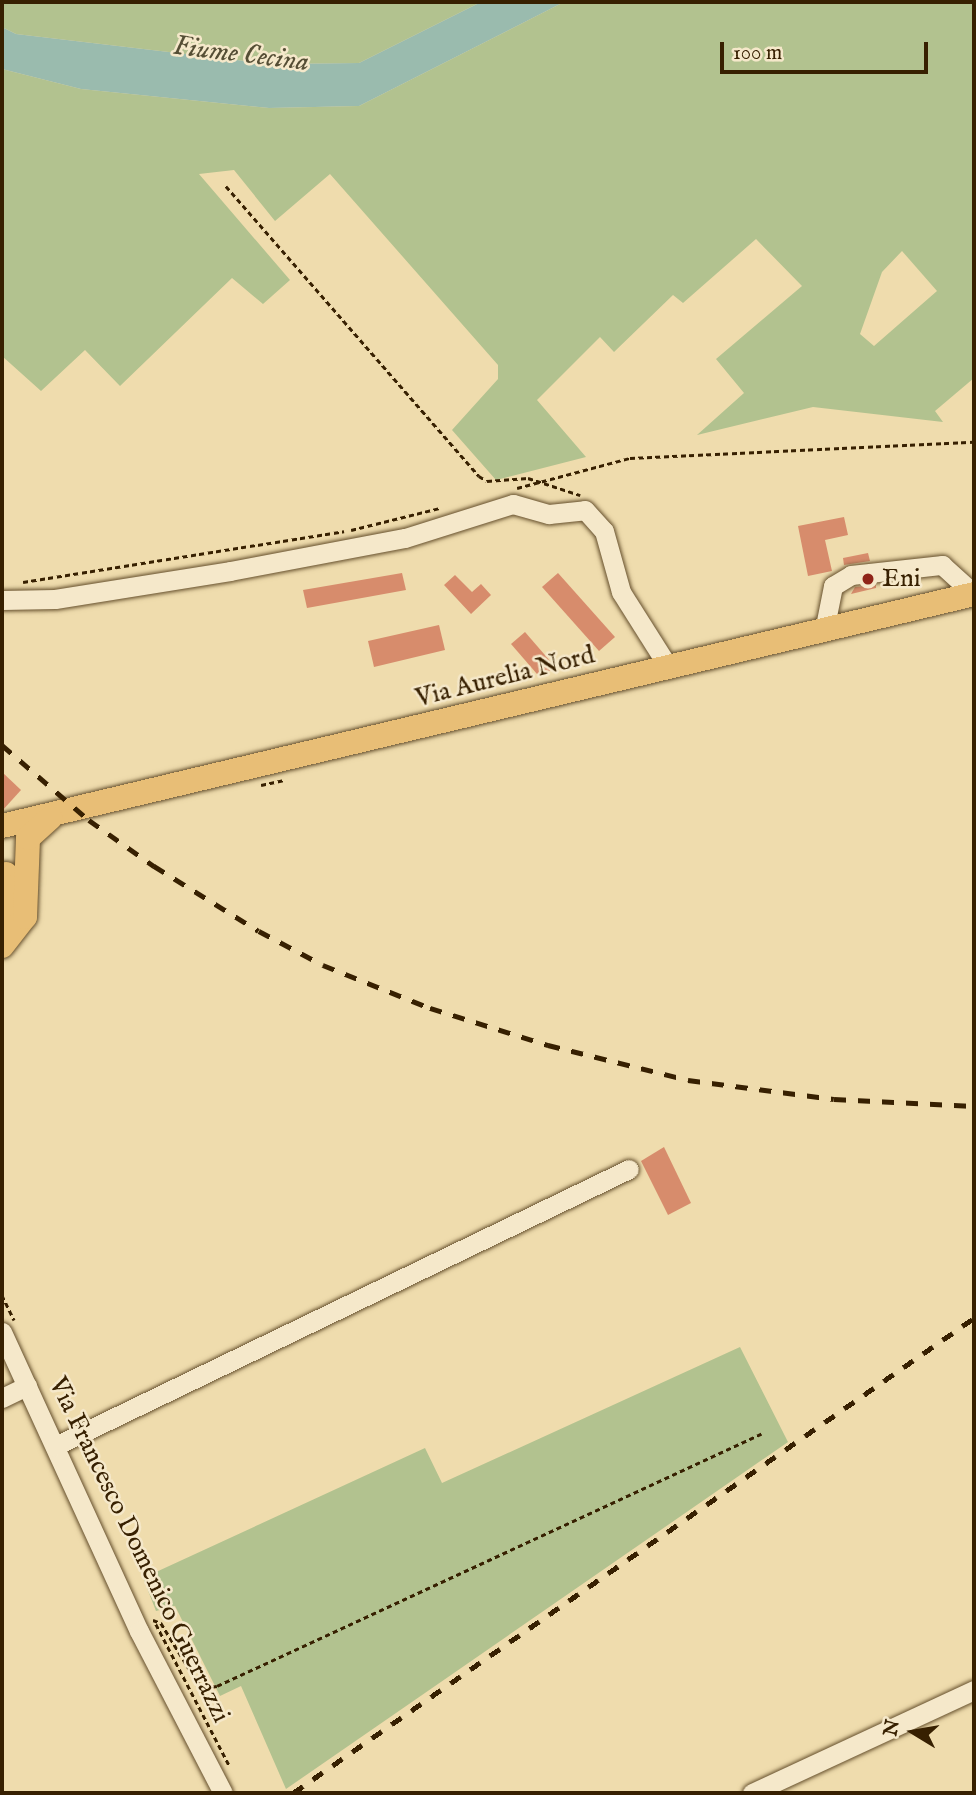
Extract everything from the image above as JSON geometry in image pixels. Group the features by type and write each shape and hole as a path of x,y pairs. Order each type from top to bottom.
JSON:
{"main road":[{"name":"Via Aurelia Nord","path":"2,826 50,818 974,594"},
{"path":"2,946 24,917 28,838 50,818"},
{"path":"2,836 9,854 4,877 12,908 2,938"}],"street":[{"path":"2,600 55,599 230,571 405,538 513,504 549,514 585,510 604,531 621,592 669,668"},
{"path":"824,631 833,586 851,576 942,565 974,594"},
{"path":"55,1446 629,1169"},
{"name":"Via Francesco Domenico Guerrazzi","path":"2,1332 55,1446 145,1623 223,1793"},
{"path":"2,1398 27,1386"},
{"path":"752,1793 974,1690"}],"path":[{"path":"226,186 479,476 487,481 528,478 577,492 587,501 585,510"},
{"path":"252,787 292,778"},
{"path":"145,1623 161,1623 195,1680 204,1688 217,1686 761,1434"},
{"path":"145,1623 231,1770"}],"green space":[{"path":"2,2 481,2 359,63 270,64 16,34 2,27"},
{"path":"564,2 974,2 974,378 935,411 943,422 813,407 697,435 744,393 716,359 802,286 756,239 683,303 673,295 614,352 600,337 537,400 586,457 496,480 452,430 498,379 498,365 330,174 275,221 234,170 199,174 290,280 263,304 232,278 120,386 85,350 41,391 2,356 2,69 81,89 269,108 359,106","holes":["902,251 937,291 874,346 860,334 882,272"]},
{"path":"740,1347 788,1442 286,1789 241,1686 220,1696 175,1606 156,1611 143,1578 425,1448 442,1483"}],"shaded area":[{"path":"481,2 564,2 359,106 269,108 81,89 2,69 2,27 16,34 270,64 359,63"}],"building":[{"path":"844,517 848,535 825,540 832,571 808,576 798,526"},
{"path":"868,553 870,561 844,565 843,558"},
{"path":"402,573 406,590 307,608 303,590"},
{"path":"558,573 615,637 599,651 542,587"},
{"path":"455,575 472,592 481,584 491,595 471,614 444,585"},
{"path":"876,585 876,588 851,594 855,587"},
{"path":"439,625 445,650 374,667 368,641"},
{"path":"525,632 557,669 537,674 511,644"},
{"path":"2,772 21,790 2,811"},
{"path":"664,1147 691,1203 668,1215 641,1161"}],"railway":[{"path":"2,745 89,820 154,866 259,931 323,965 430,1008 548,1045 688,1080 834,1099 974,1106"},
{"path":"293,1793 974,1318"}],"place":[{"name":"Eni","path":"868,579"}],"water label":[{"name":"Fiume Cecina","path":"241,55"}]}
